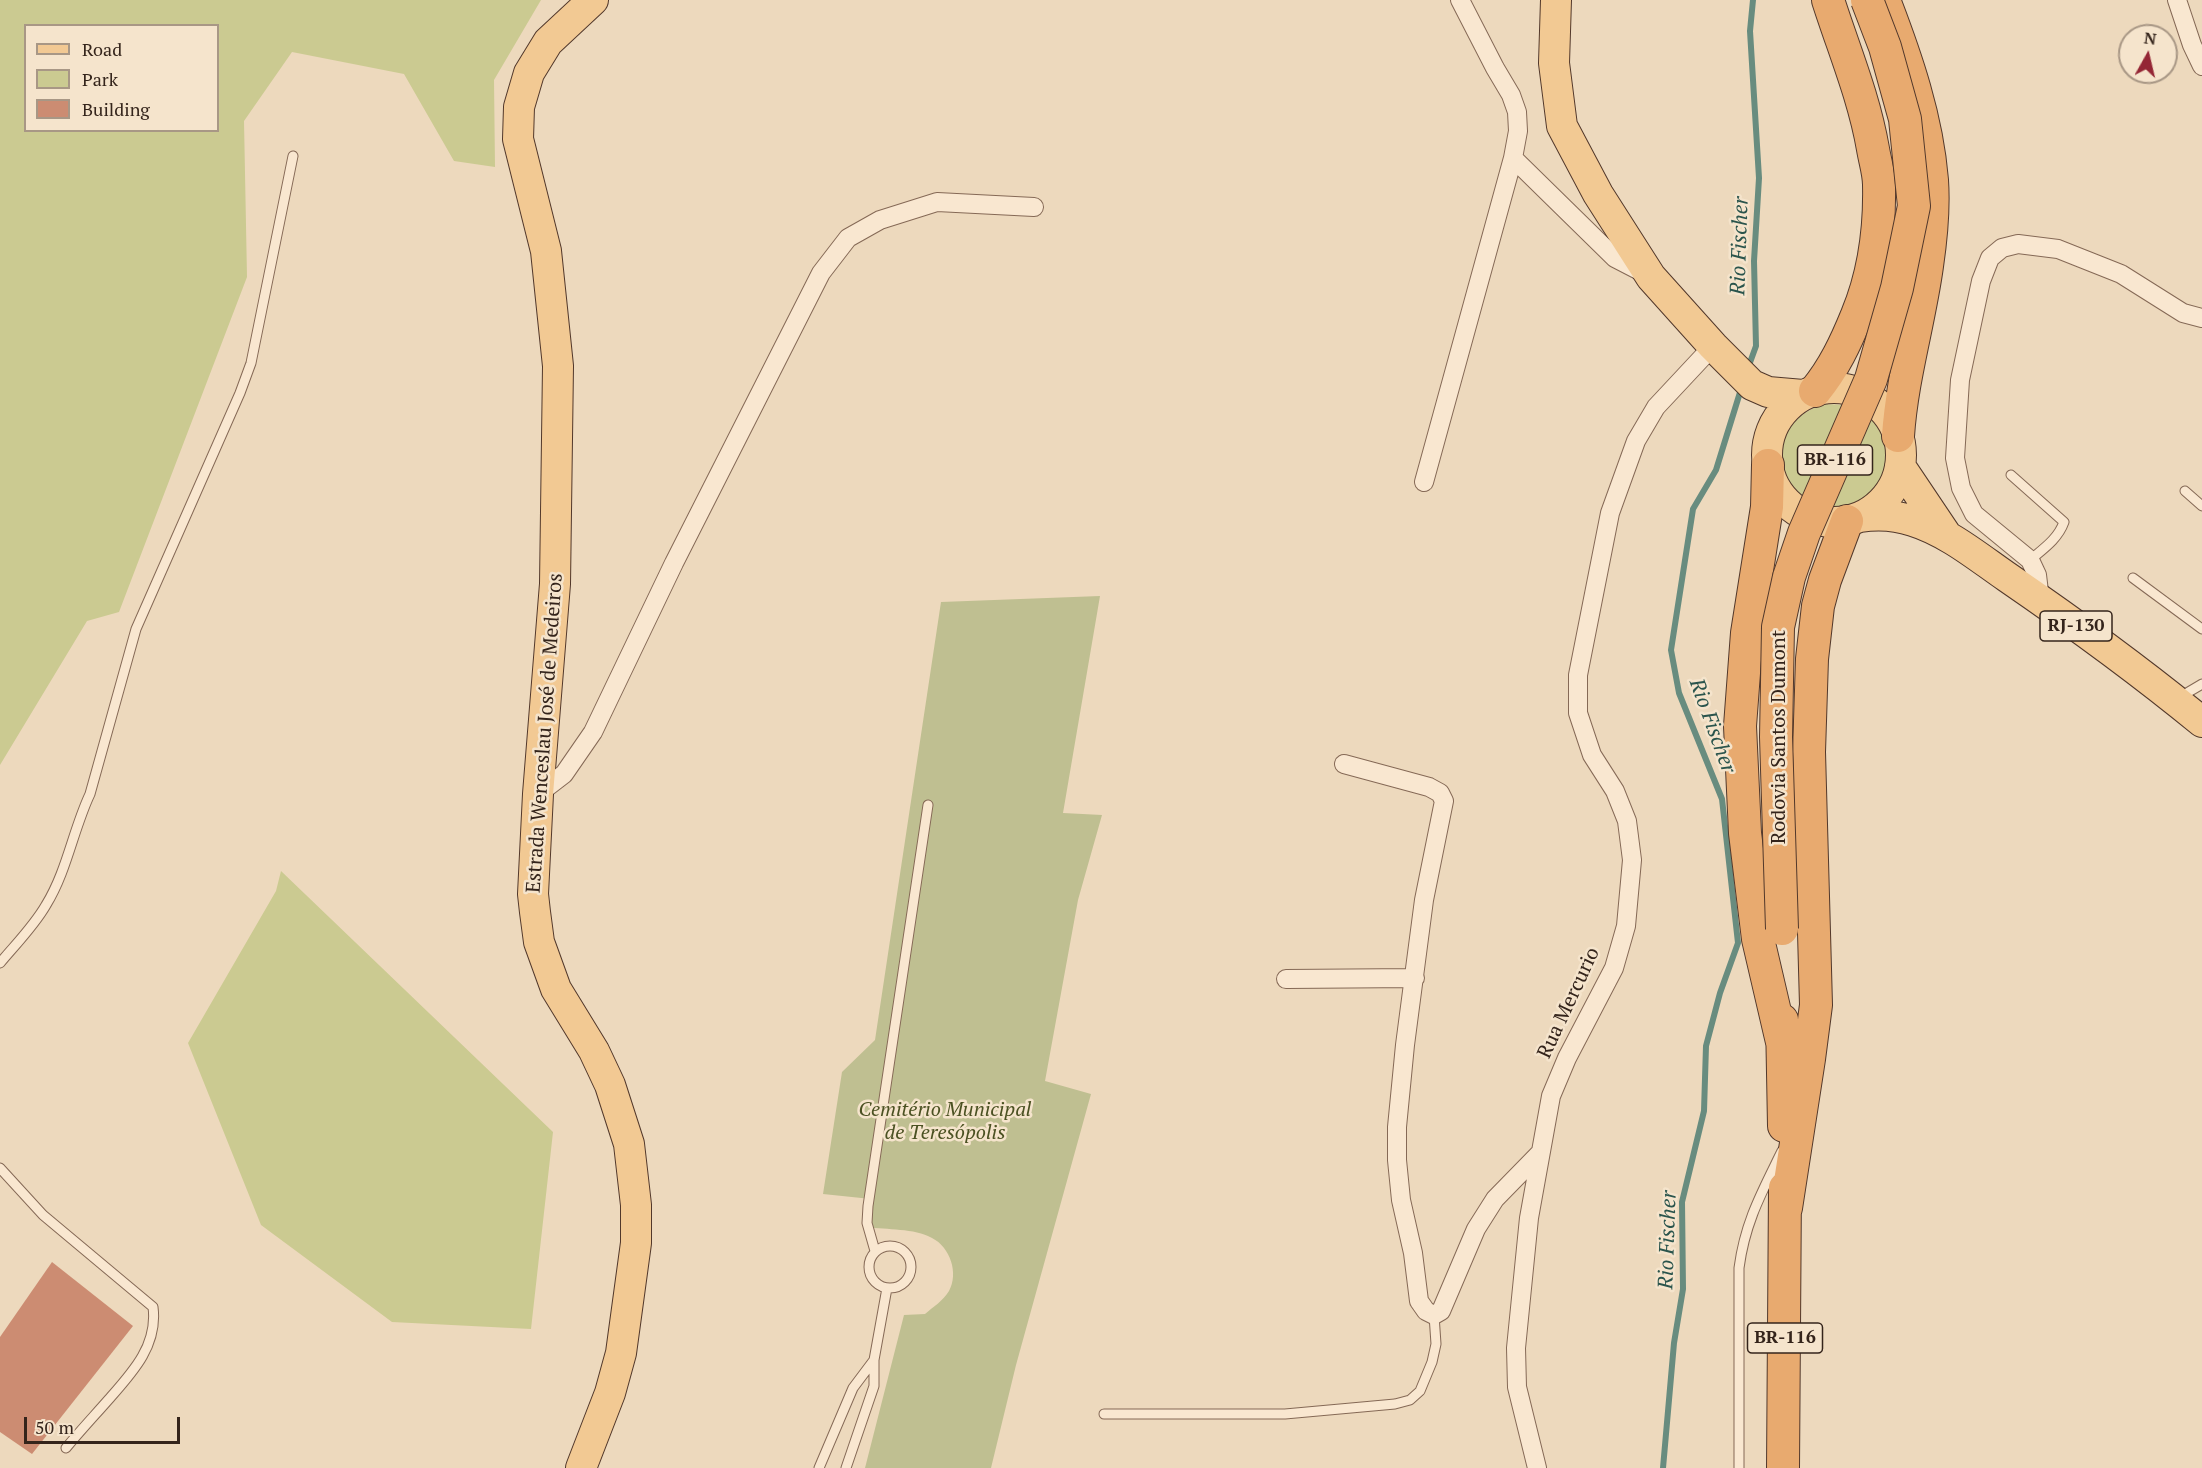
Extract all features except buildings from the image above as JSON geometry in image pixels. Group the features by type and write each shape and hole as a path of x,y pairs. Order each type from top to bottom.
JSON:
{"highway":[{"path":"1809,393 1829,373 1849,335 1864,297 1876,250 1880,183 1868,120 1853,69 1828,0"},
{"name":"Rodovia Santos Dumont","path":"1783,1468 1786,1208 1776,725 1778,627 1788,577 1804,533 1871,379 1897,288 1914,206 1905,119 1885,46 1868,0"},
{"path":"1884,0 1912,81 1926,137 1932,181 1928,265 1901,398 1899,451"},
{"path":"1767,455 1767,507 1747,633 1740,726 1745,833 1758,939 1782,1042"},
{"path":"1786,1208 1816,1005 1809,752 1812,659 1818,606 1825,580 1853,519"}],"main road":[{"name":"Estrada Wenceslau José de Medeiros","path":"582,1468 610,1393 621,1353 636,1243 636,1205 629,1143 610,1085 594,1051 556,989 539,942 533,894 538,794 555,584 558,366 546,251 518,139 519,107 529,73 548,42 593,0"},
{"path":"1556,0 1554,63 1562,126 1598,194 1652,277 1735,368 1768,392 1809,393"},
{"path":"1735,368 1754,402 1767,455"},
{"name":"RJ-130","path":"1809,393 1841,388 1860,393 1878,404 1886,414 1899,451 1947,536"},
{"path":"1767,455 1774,422 1786,408 1809,393"},
{"path":"1853,519 1873,511 1890,493 1897,480 1899,451"},
{"name":"RJ-130","path":"1767,455 1778,491 1795,510 1824,522 1837,524 1879,514 1891,516 1914,521 1947,536 2040,600 2176,700 2202,722"}],"street":[{"path":"1424,482 1513,158 1518,131 1517,112 1511,96 1460,0"},
{"path":"2178,0 2192,45 2202,66"},
{"path":"1513,158 1615,258 1652,277"},
{"path":"538,794 564,774 593,732 674,563 821,273 848,238 880,220 937,202 1034,207"},
{"path":"2040,600 2037,575 2030,560 1974,514 1961,488 1955,458 1960,380 1981,281 1990,258 2002,248 2018,244 2058,249 2121,274 2183,313 2202,318"},
{"name":"Rua Mercurio","path":"1538,1468 1517,1387 1516,1348 1529,1218 1551,1096 1567,1058 1614,968 1626,926 1632,860 1627,821 1615,791 1592,755 1578,713 1578,675 1610,513 1636,441 1656,407 1735,368"},
{"path":"1344,764 1429,787 1440,793 1444,801 1426,891 1397,1127 1397,1160 1401,1200 1413,1253 1419,1300 1426,1311 1434,1315 1441,1311 1476,1229 1495,1199 1539,1154"},
{"path":"1286,979 1415,978"}],"lane":[{"path":"0,963 46,906 64,866 81,813 90,794 136,629 240,393 250,363 293,156"},
{"path":"2011,475 2064,522 2062,529 2051,543 2030,560"},
{"path":"2185,491 2202,506"},
{"path":"2133,578 2202,629"},
{"path":"2176,700 2202,684"},
{"path":"875,1251 867,1223 868,1206 928,805"},
{"path":"1739,1468 1739,1268 1742,1246 1748,1222 1784,1146"},
{"path":"0,1168 43,1215 153,1307 155,1322 151,1339 138,1366 66,1448"},
{"path":"886,1246 898,1248 908,1256 911,1267 908,1279 899,1287 887,1288 876,1283 869,1273 869,1261 875,1251 886,1246"},
{"path":"846,1468 874,1386 874,1360 887,1288"},
{"path":"1104,1414 1285,1414 1395,1404 1410,1400 1420,1391 1432,1362 1436,1344 1434,1315"},
{"path":"819,1468 854,1388 874,1360"}],"green space":[{"path":"0,0 541,0 494,80 495,167 454,161 404,74 292,52 244,121 247,277 119,612 87,621 0,765"},
{"path":"1826,404 1844,405 1801,503 1789,491 1782,476 1780,461 1782,446 1797,419 1810,410"},
{"path":"1867,415 1878,427 1887,453 1886,467 1881,480 1873,492 1862,501 1840,511 1826,512"},
{"name":"Cemitério Municipal de Teresópolis","path":"1100,596 1063,813 1102,815 1078,900 1045,1081 1091,1094 1016,1365 991,1468 865,1468 904,1315 925,1314 947,1295 953,1276 948,1254 932,1238 909,1231 867,1227 871,1199 823,1194 842,1072 875,1040 941,602"},
{"path":"281,871 553,1132 531,1329 392,1322 261,1225 188,1043 276,891"}],"waterway":[{"name":"Rio Fischer","path":"1748,368 1756,346 1754,261 1759,178 1750,31 1753,0"},
{"name":"Rio Fischer","path":"1663,1468 1674,1343 1683,1289 1682,1202 1704,1111 1706,1046 1720,993 1738,943 1722,799 1679,693 1671,650 1693,509 1716,470 1742,386"}]}
